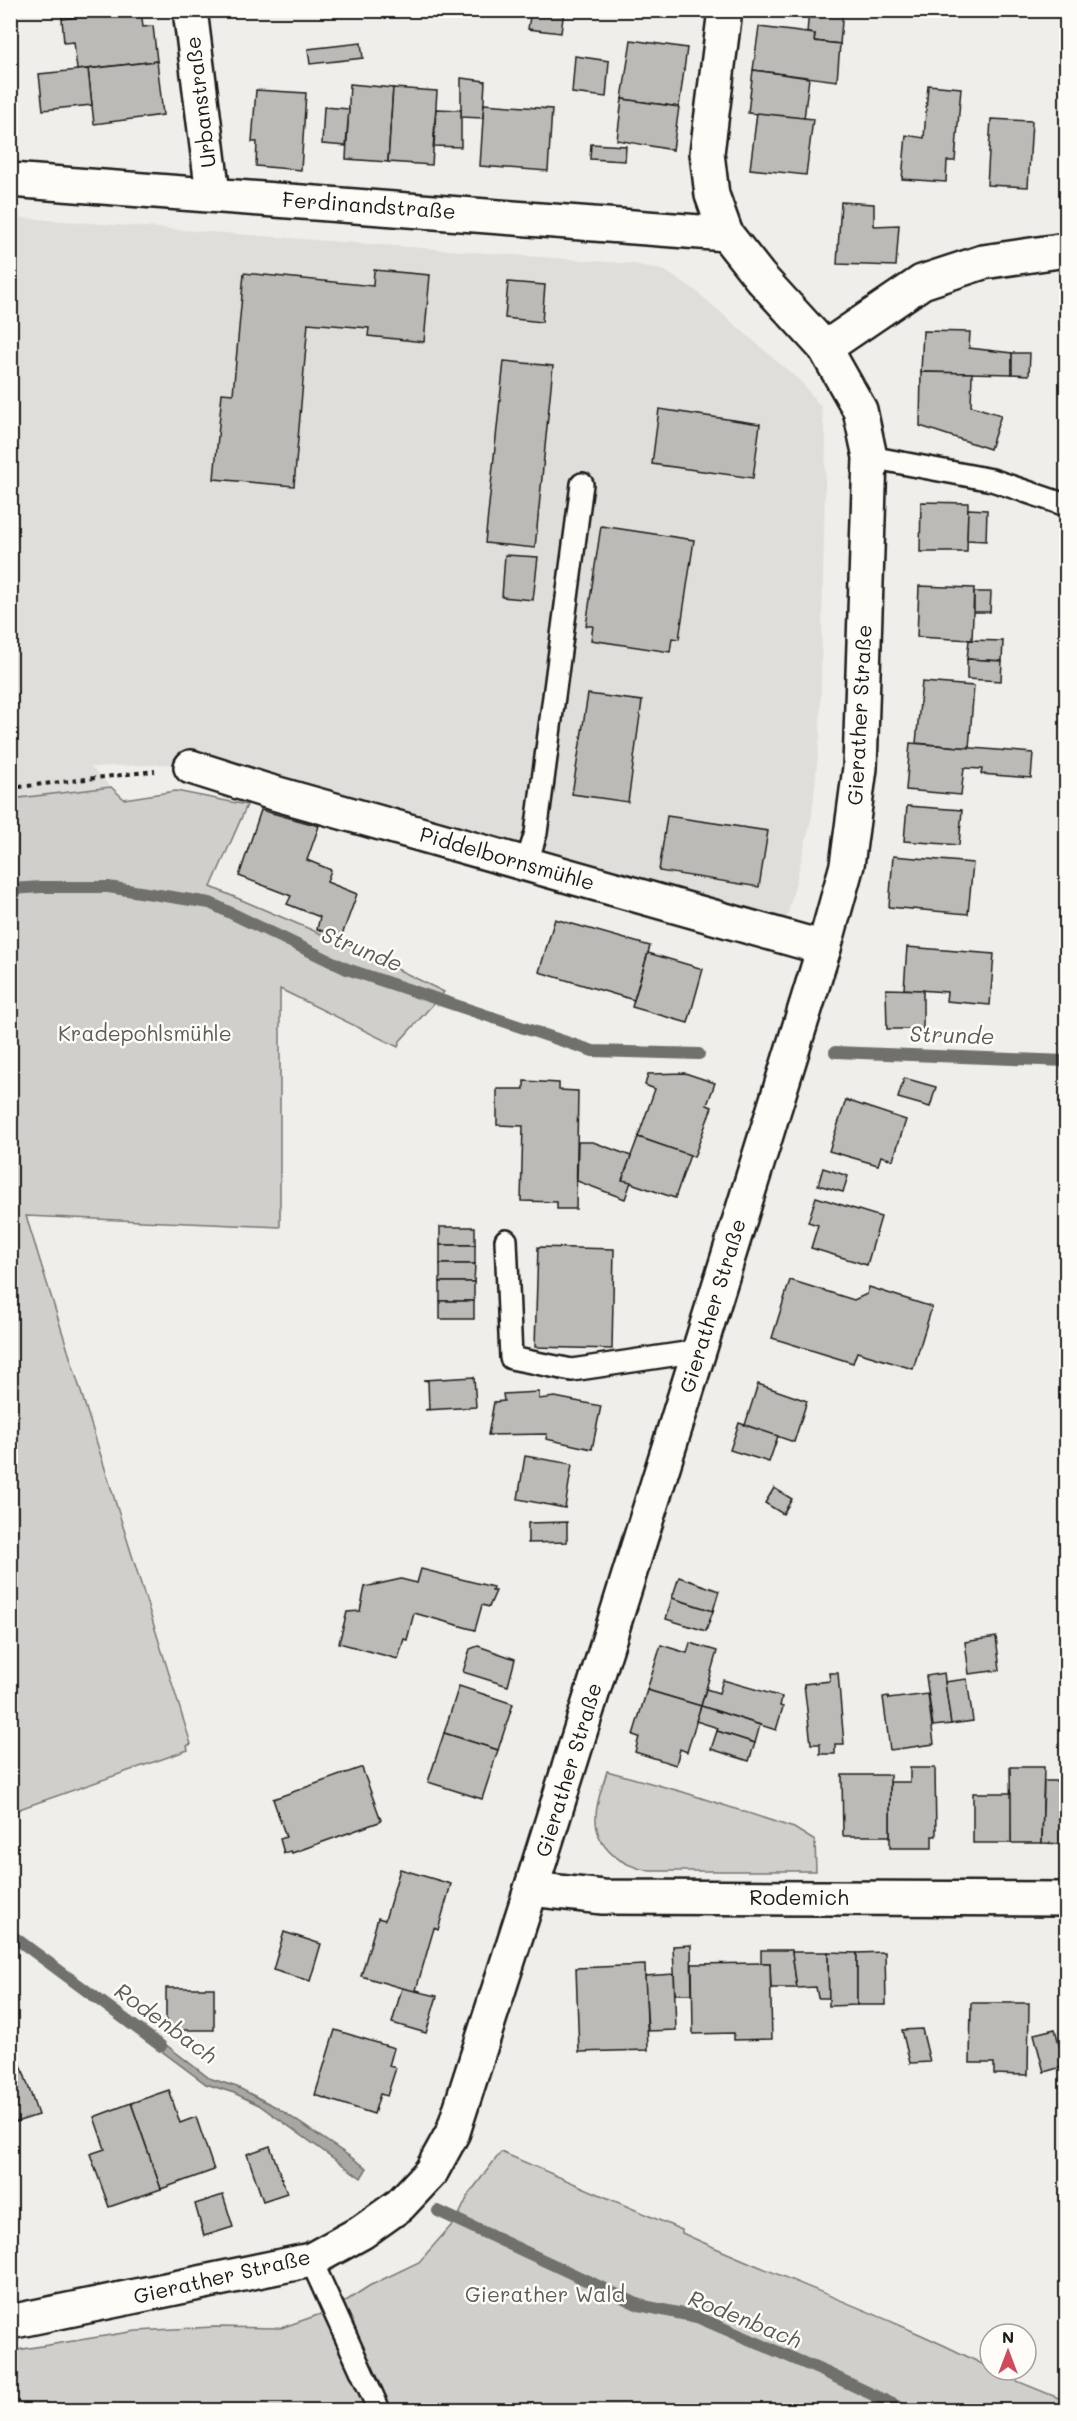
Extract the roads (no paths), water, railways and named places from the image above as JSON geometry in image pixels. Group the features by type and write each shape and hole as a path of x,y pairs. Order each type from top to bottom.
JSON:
{"street":[{"name":"Urbanstraße","path":"190,10 213,194"},
{"name":"Gierather Straße","path":"10,2322 311,2260 362,2232 400,2205 430,2172 453,2132 824,948 847,865 860,768 870,457 860,410 825,348 760,277 726,234 712,195 707,153 725,10"},
{"name":"Ferdinandstraße","path":"10,180 726,234"},
{"path":"825,348 922,282 983,262 1066,249"},
{"name":"Piddelbornsmühle","path":"191,767 267,791 824,948"},
{"name":"Rodemich","path":"531,1889 603,1897 1066,1899"}],"lane":[{"path":"870,457 992,480 1066,505"},
{"path":"526,865 536,833 582,484"},
{"path":"506,1240 511,1358 572,1370 699,1351"},
{"path":"311,2260 379,2410"}],"waterway":[{"name":"Strunde","path":"10,889 108,887 210,903 347,969 593,1051 699,1054"},
{"name":"Strunde","path":"835,1052 1066,1061"},
{"name":"Rodenbach","path":"10,1934 161,2046"},
{"name":"Rodenbach","path":"438,2211 639,2305 697,2317 825,2372 905,2410"}],"park label":[{"name":"Kradepohlsmühle","path":"145,1034"},
{"name":"Gierather Wald","path":"545,2295"}]}
